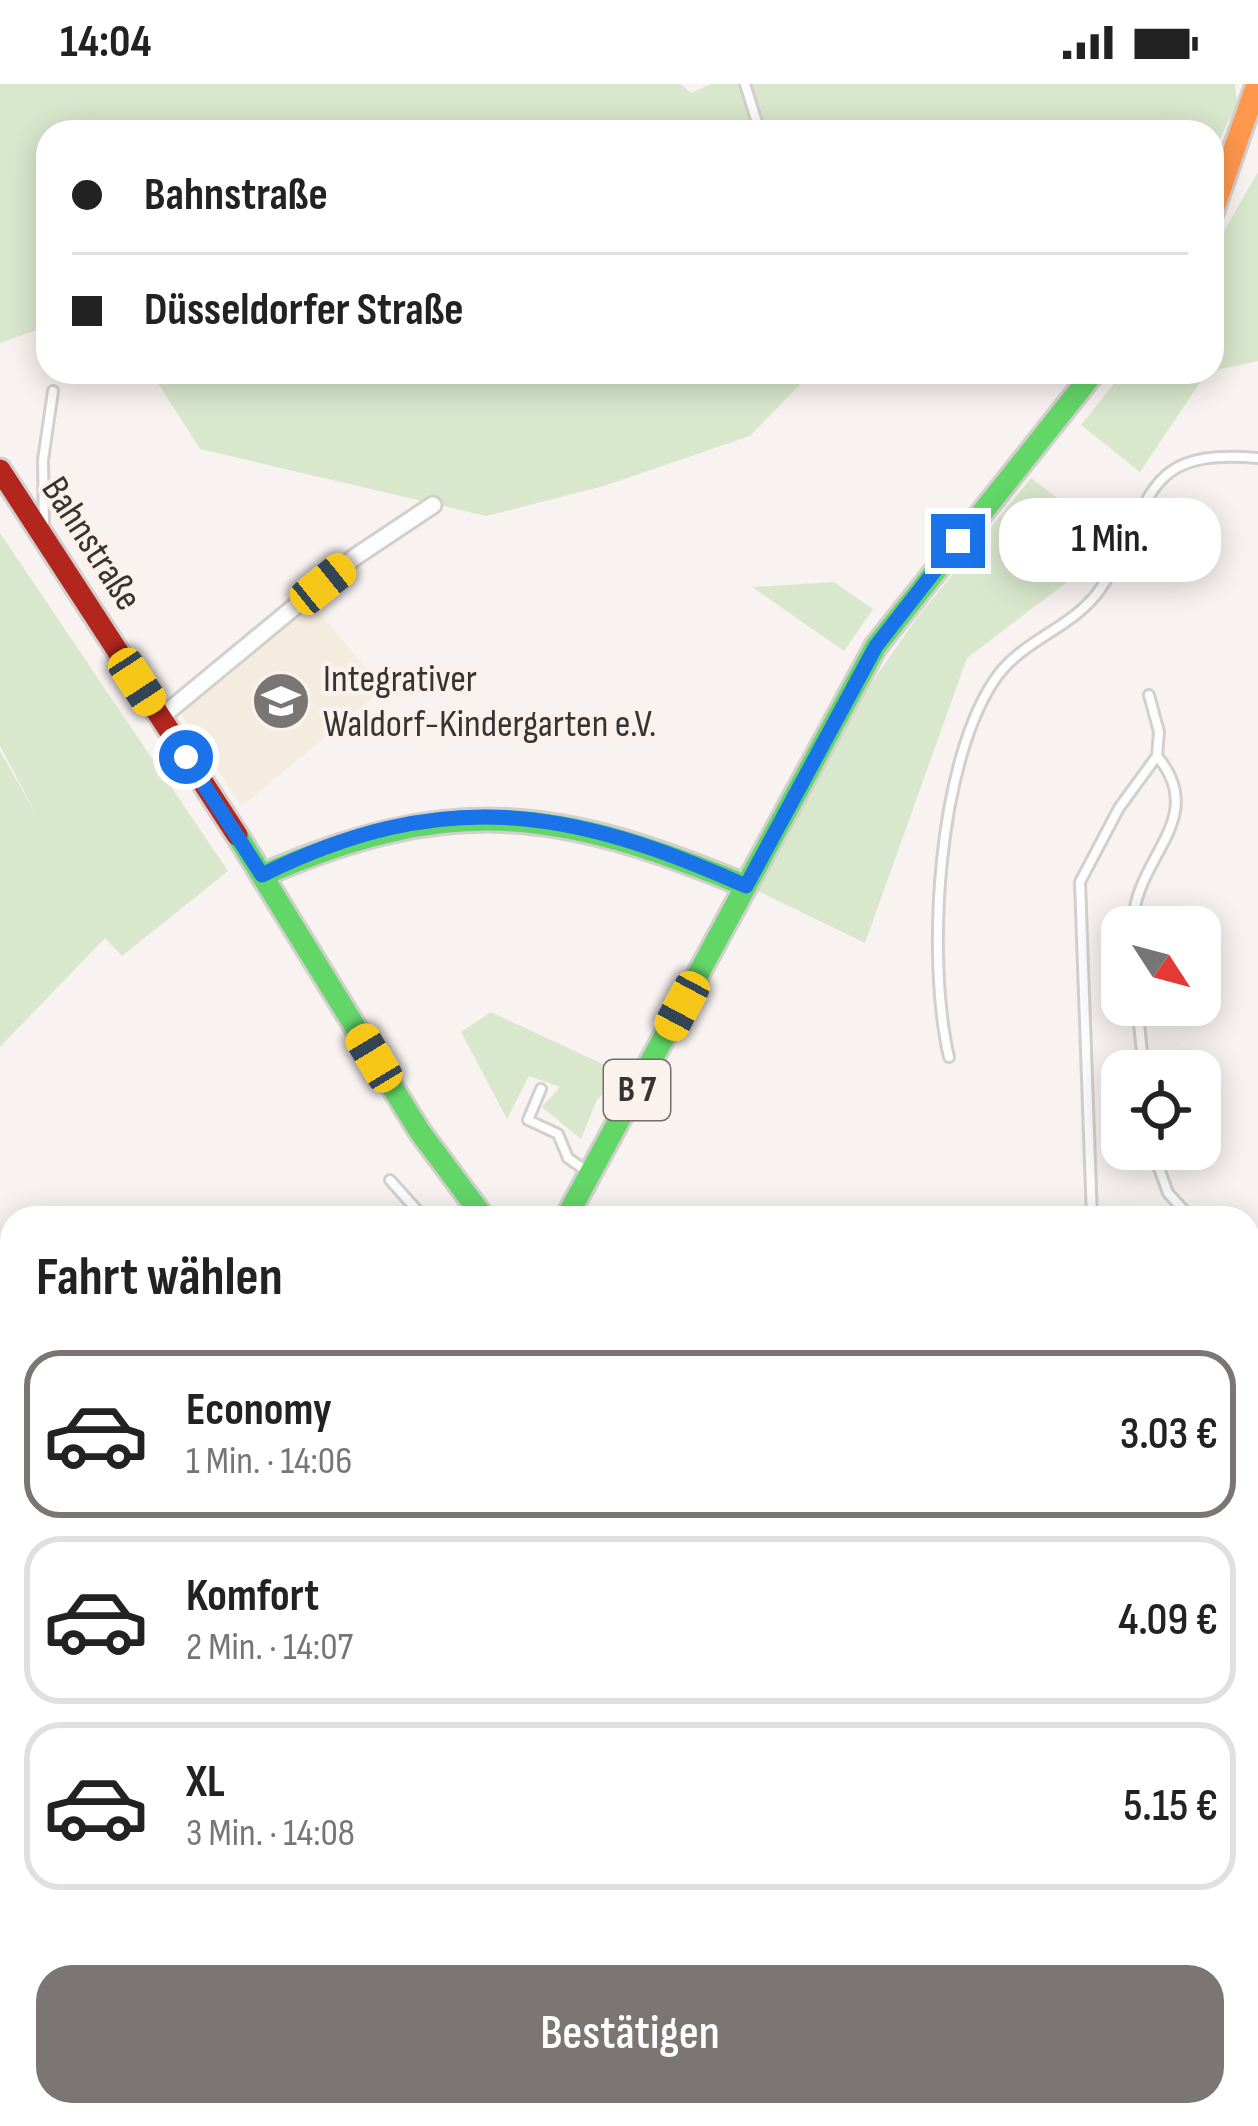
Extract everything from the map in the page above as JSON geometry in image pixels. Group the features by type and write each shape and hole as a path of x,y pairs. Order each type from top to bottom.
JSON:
{"main road":[{"path":"1224,179 1257,84"},
{"name":"B 7","path":"573,1206 876,646 1084,384"},
{"name":"Bahnstraße","path":"0,470 262,875 420,1132 475,1206"},
{"path":"262,875 374,831 502,817 614,832 746,886"}],"street":[{"path":"160,718 355,557 434,505"}],"lane":[{"path":"745,84 756,120"},
{"path":"44,539 43,460 53,391"},
{"path":"949,1057 937,982 938,914 957,771 975,716 998,676 1024,648 1067,622 1100,590 1167,472 1207,454 1258,458"},
{"path":"1092,1206 1080,882 1119,808 1157,756 1160,732 1149,695"},
{"path":"1133,906 1176,814 1179,794 1157,756"},
{"path":"541,1089 528,1120 558,1134 568,1158 591,1175"},
{"path":"1160,1170 1168,1193 1180,1206"},
{"path":"390,1180 413,1206"}],"shaded area":[{"name":"Integrativer Waldorf-Kindergarten e.V.","path":"311,602 383,689 242,806 180,712"}],"green space":[{"path":"0,84 680,84 691,93 711,84 1235,84 1237,104 1224,130 1224,120 36,120 36,330 0,343"},
{"path":"1258,172 1258,361 1224,368 1224,231"},
{"path":"159,384 800,384 750,436 604,486 486,516 200,449"},
{"path":"1113,384 1199,384 1140,472 1081,425"},
{"path":"1031,478 1103,533 1079,573 967,658 865,943 758,891 838,731 916,619"},
{"path":"0,533 228,871 122,956 105,938 0,1047 0,751 36,814 0,746"},
{"path":"834,582 873,609 844,651 752,587"},
{"path":"491,1012 622,1073 597,1100 581,1139 542,1107 560,1087 529,1076 507,1119 461,1032"}],"traffic: fast":[{"path":"573,1206 876,646 1084,384"},
{"path":"263,875 392,831 505,820 618,840 746,886"},
{"path":"237,835 420,1132 475,1206"}],"traffic: slow":[{"path":"1224,179 1257,84"}],"traffic: jam":[{"path":"0,470 237,835"}],"place":[{"name":"Integrativer Waldorf-Kindergarten e.V.","path":"281,701"}],"route":[{"path":"186,757 262,875 302,855 374,831 440,820 502,817 614,832 746,886 829,724 876,646 958,541"}]}
